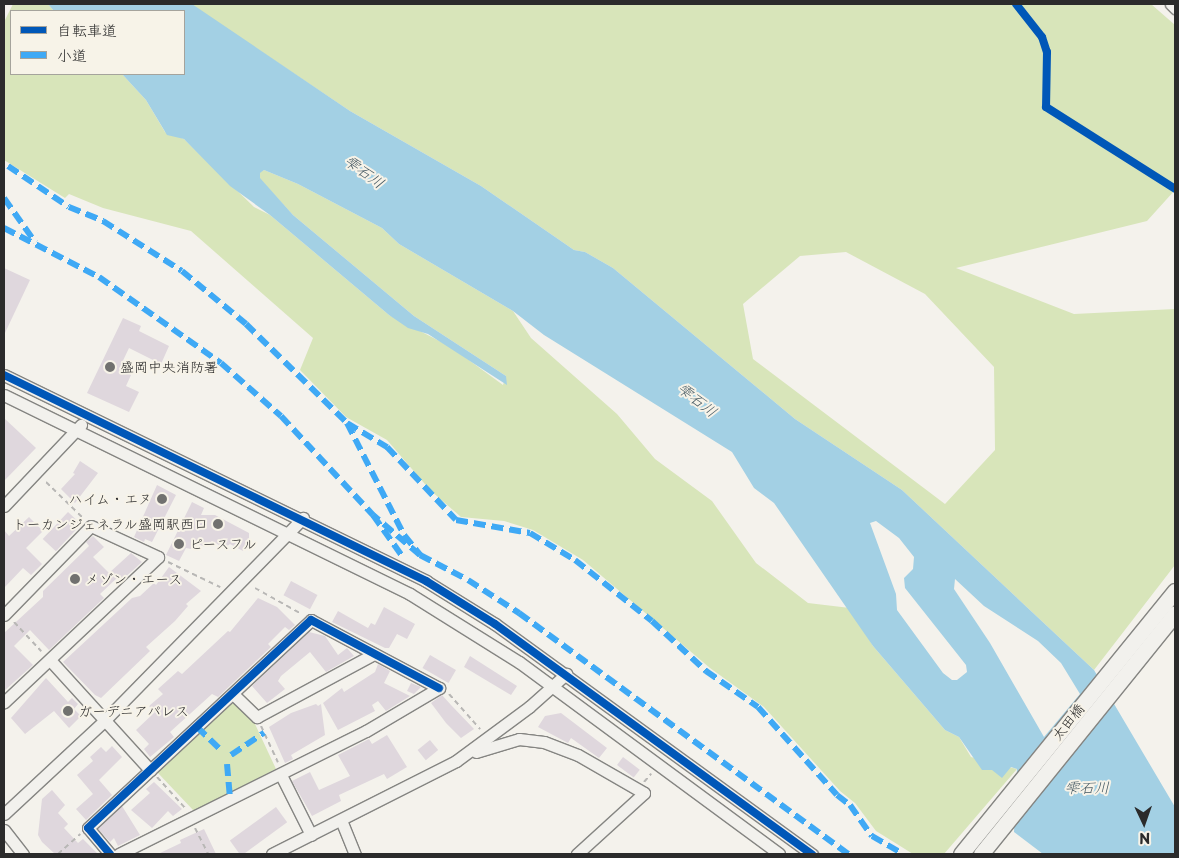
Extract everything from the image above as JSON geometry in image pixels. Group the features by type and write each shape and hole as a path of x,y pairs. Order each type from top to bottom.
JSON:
{"main road":[{"name":"太田橋","path":"962,854 1175,590"},
{"name":"太田橋","path":"982,854 1175,614"}],"street":[{"path":"1171,4 1175,8"},
{"path":"4,374 303,518 426,581 495,624 566,674 812,854"},
{"path":"4,395 77,429 410,594 552,686 778,854"},
{"path":"4,506 90,416"},
{"path":"4,814 105,720 303,518"},
{"path":"4,613 90,526 158,557 4,702"},
{"path":"110,854 88,828 234,695 311,620 439,688"},
{"path":"234,695 257,718 374,654"},
{"path":"50,660 150,770"},
{"path":"456,761 566,674"},
{"path":"119,854 366,731 439,688"},
{"path":"272,854 456,761 503,742 519,739 544,742 578,755 644,793 577,854"},
{"path":"282,774 311,835"},
{"path":"341,820 354,854"},
{"path":"4,830 23,854"}],"path":[{"path":"46,482 90,526"},
{"path":"158,557 222,588"},
{"path":"255,588 311,620"},
{"path":"4,613 50,660"},
{"path":"439,688 445,690 480,729"},
{"path":"257,718 282,774"},
{"path":"150,770 192,819 208,854"},
{"path":"58,854 88,828"}],"green space":[{"path":"13,4 48,4 53,10 10,10"},
{"path":"190,4 1151,4 1175,25 1175,190 1147,221 956,268 1074,314 1175,309 1175,565 1094,670 902,490 795,419 613,268 585,252 574,250 481,186 350,111","holes":["846,252 925,294 994,367 995,450 945,504 753,359 743,304 800,256"]},
{"path":"10,10 10,75 123,75 146,100 165,132 184,139 254,207 270,215 389,315 451,347 503,385 506,376 414,316 293,215 259,178 259,173 264,170 298,184 382,228 399,244 513,311 531,338 617,414 655,459 712,501 756,563 808,603 850,608 873,646 945,730 959,737 971,757 1017,769 944,854 913,854 876,831 855,803 840,791 764,707 710,668 583,560 533,530 504,521 461,517 430,490 387,440 346,417 300,370 313,338 191,231 103,208 69,194 65,198 4,160 4,22"},
{"path":"230,704 235,704 255,724 276,769 194,811 157,772"}],"water":[{"name":"雫石川","path":"48,4 192,4 350,111 481,186 574,250 585,252 613,268 795,419 902,490 1094,670 1175,807 1175,854 1043,854 1014,832 1017,769 1011,767 1002,778 992,770 982,770 959,737 945,730 873,646 774,503 754,488 732,452 544,335 513,311 399,244 382,228 298,184 264,170 260,173 260,178 293,215 414,316 506,376 507,385 428,334 408,328 389,315 270,215 230,186 184,139 167,135 146,100 123,75 185,75 185,10 53,10","holes":["876,521 899,538 914,557 913,569 904,578 905,588 966,665 967,672 957,680 952,680 943,673 897,610 896,594 870,523","955,579 984,606 1038,641 1061,663 1080,694 1044,737 990,643 954,589"]}],"building":[{"path":"4,268 30,280 4,335"},
{"name":"盛岡中央消防署","path":"123,318 141,326 139,331 169,346 161,364 129,348 119,369 131,375 126,386 139,392 129,412 87,393"},
{"path":"4,418 36,448 4,481"},
{"path":"80,461 98,473 75,503 61,489 75,474 73,473"},
{"path":"157,485 176,495 152,542 145,539 144,542 134,537"},
{"path":"192,502 204,508 201,515 215,515 249,533 249,548 246,546 243,551 230,544 224,548 212,541 205,547 194,542 191,549 186,548 179,561 166,555"},
{"path":"68,512 81,524 56,551 43,539"},
{"path":"29,517 43,531 26,548 42,564 31,575 23,568 4,588 4,530 9,536"},
{"path":"93,536 104,547 93,557 109,573 131,553 142,562 121,581 118,577 100,594 104,598 49,650 30,630 14,646 33,665 4,691 4,633 43,597 43,591 89,546 86,542"},
{"path":"169,567 201,591 186,604 188,606 175,621 146,647 150,651 101,698 95,695 63,662 132,598 140,596 154,583 156,585"},
{"path":"291,581 317,595 310,609 283,595"},
{"path":"258,598 277,607 295,625 289,630 285,627 268,644 271,647 218,697 212,694 170,732 174,737 150,757 144,749 149,744 136,730 155,712 149,706 163,694 158,689 178,671 182,674 228,631 230,632"},
{"path":"384,607 415,624 407,639 397,634 389,648 385,648 332,622 338,611 368,628 371,623 375,625"},
{"path":"309,632 325,636 338,655 347,648 354,656 326,672 310,652 281,676 278,681 285,689 267,703 252,686"},
{"path":"430,655 456,670 448,683 422,668"},
{"path":"470,656 517,686 511,695 464,667"},
{"path":"378,664 390,671 384,683 410,696 386,711 378,701 372,705 375,711 338,730 323,703 342,688 344,692 375,672"},
{"path":"46,678 68,702 72,698 78,704 74,709 81,716 69,728 54,711 25,734 11,718"},
{"path":"411,683 421,687 414,694 407,691"},
{"path":"442,695 474,729 461,738 446,723 431,703"},
{"path":"316,704 318,706 321,704 325,735 291,755 293,759 285,763 269,727 291,713"},
{"path":"561,713 607,748 599,758 571,738 568,743 538,727 545,716"},
{"path":"387,735 407,767 387,779 384,774 339,795 341,801 312,816 292,781 310,772 319,790 350,776 338,755 369,739 372,744"},
{"path":"430,740 438,750 426,760 418,750"},
{"path":"112,746 122,757 99,780 112,795 86,820 76,809 93,794 77,775 93,761 90,757 101,747 106,752"},
{"path":"623,757 640,770 634,778 617,765"},
{"path":"154,782 182,809 173,816 168,811 152,828 131,810 150,793 146,789"},
{"path":"52,790 65,805 58,813 68,824 64,828 78,843 83,839 98,854 55,854 42,842 38,835 42,799"},
{"path":"122,806 140,835 118,846 114,838 110,842 98,829"},
{"path":"276,807 287,822 244,854 240,854 230,841"},
{"path":"204,829 216,854 158,854 181,843 180,840"}],"marked path":[{"path":"8,166 69,207 103,221 182,271 246,324 347,423 404,535 420,555 373,515"},
{"path":"4,198 35,242"},
{"path":"4,228 99,277 221,363 281,416 373,515 402,556"},
{"path":"347,423 387,447 456,520 530,533 575,560 652,621 706,671 758,707 837,795 850,805 872,836 902,853"},
{"path":"420,555 468,580 519,613 848,854"},
{"path":"197,727 221,750"},
{"path":"231,755 264,733"},
{"path":"227,764 230,800"}],"cycle path":[{"path":"1016,4 1042,37 1047,52 1046,107 1175,189"},
{"path":"4,375 426,581 495,624 812,854"},
{"path":"110,854 88,828 311,620 439,688"}],"place":[{"name":"盛岡中央消防署","path":"110,367"},
{"name":"ハイム・エヌ","path":"162,499"},
{"name":"トーカンジェネラル盛岡駅西口","path":"218,524"},
{"name":"ピースフル","path":"179,544"},
{"name":"メゾン・エース","path":"75,579"},
{"name":"ガーデニアパレス","path":"68,711"}]}
